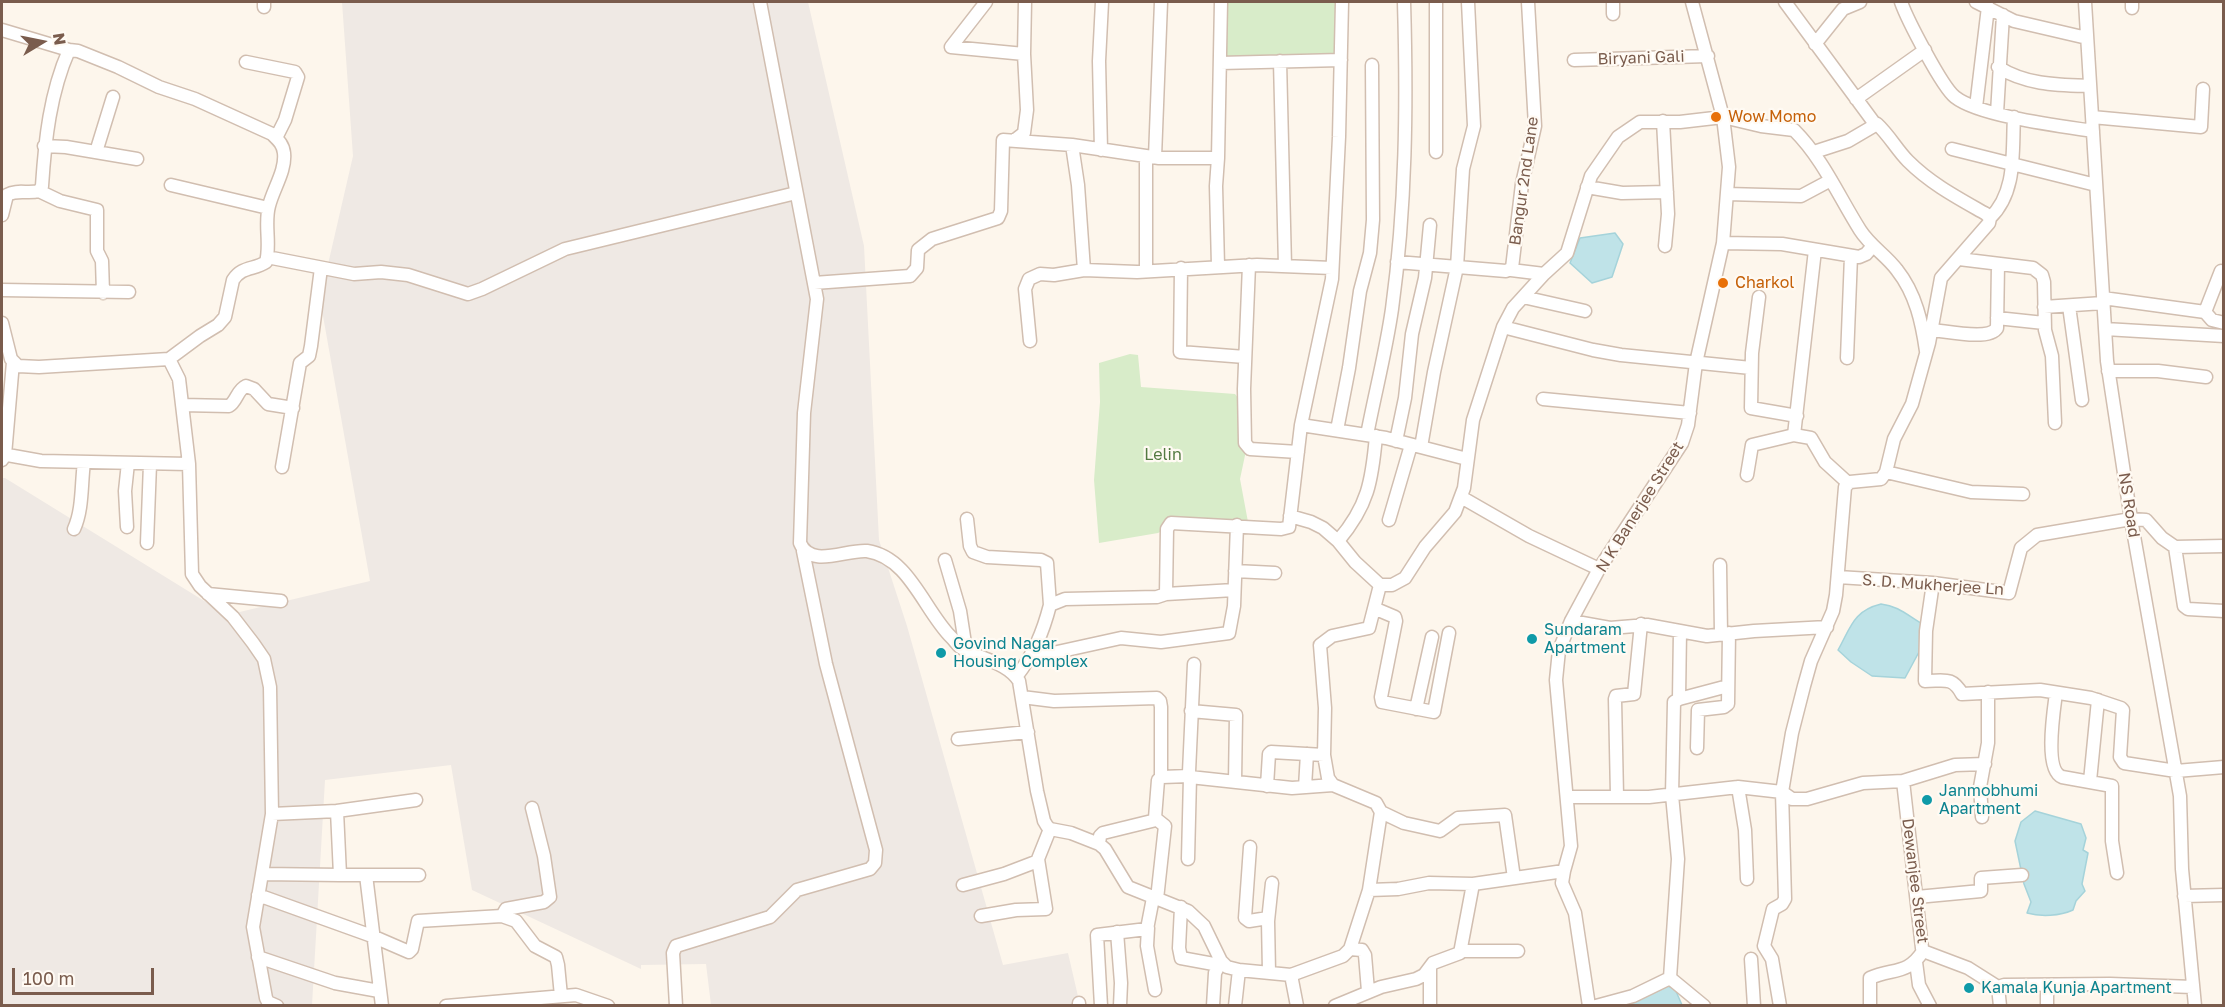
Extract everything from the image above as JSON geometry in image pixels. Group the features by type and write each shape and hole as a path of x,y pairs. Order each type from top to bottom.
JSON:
{"street":[{"path":"676,1005 673,953 675,946 770,917 797,890 870,868 875,863 876,850 826,664 800,543 804,413 817,299 760,2"},
{"path":"986,2 951,47 1024,54"},
{"path":"1015,140 1024,133 1027,110 1024,54 1025,2"},
{"path":"1101,150 1099,61 1102,2"},
{"path":"1146,271 1161,2"},
{"path":"1218,266 1216,186 1221,2"},
{"path":"1166,594 1167,529 1171,523 1285,529 1289,526 1301,425 1332,268 1338,180 1342,2"},
{"path":"1338,541 1354,523 1361,509 1373,470 1371,436 1392,312 1397,262 1406,87 1404,2"},
{"path":"1436,2 1436,152"},
{"path":"1389,520 1416,446 1457,267 1463,169 1474,126 1468,2"},
{"name":"Bangur 2nd Lane","path":"1511,270 1522,184 1535,126 1528,2"},
{"name":"N K Banerjee Street","path":"1589,1005 1575,913 1562,883 1563,871 1571,846 1556,680 1559,650 1571,621 1599,569 1682,443 1688,425 1696,363 1723,243 1728,166 1723,117 1692,2"},
{"path":"1785,2 1875,124 1906,159 1924,176 1990,218"},
{"path":"1815,44 1844,9 1860,2"},
{"path":"1901,2 1925,50 1955,98 1976,107 2014,117 2093,131"},
{"name":"NS Road","path":"2085,2 2108,371 2131,519 2181,803 2184,896 2195,1005"},
{"path":"1976,107 1982,4 2014,21 2087,38"},
{"path":"1997,112 2003,15"},
{"path":"2,30 78,51 159,87 195,99 272,134 281,142 284,159 268,208 266,262 242,270 233,280 225,317 218,326 169,359 39,367 18,366 13,362"},
{"path":"39,191 42,186 44,146 58,76 69,50"},
{"path":"1856,99 1925,50"},
{"name":"Biryani Gali","path":"1574,60 1708,56"},
{"path":"1220,63 1341,60"},
{"path":"1280,61 1285,266"},
{"path":"246,62 297,74 298,81 292,100 276,138"},
{"path":"1337,430 1360,291 1370,253 1373,220 1372,65"},
{"path":"1998,67 2012,76 2030,81 2090,86"},
{"path":"2092,117 2201,127 2203,89"},
{"path":"96,152 113,98"},
{"path":"1290,516 1318,524 1338,541 1354,562 1380,585 1392,585 1405,578 1425,547 1450,519 1461,497 1473,420 1503,327 1513,309 1544,274 1566,256 1594,169 1618,137 1640,122 1680,122 1723,117 1761,126 1792,129 1814,152 1872,247 1897,270 1915,302 1922,324 1926,351"},
{"path":"1747,475 1752,444 1794,435 1811,438 1830,468 1847,482 1881,479 1886,472 1894,439 1909,412 1932,330 1941,278 1989,223 2009,189 2014,117"},
{"path":"1662,121 1668,214 1665,246"},
{"path":"1814,152 1848,141 1875,124"},
{"path":"814,283 910,276 917,268 918,250 932,239 998,218 1001,211 1003,140 1072,145 1151,156 1218,158"},
{"path":"1072,145 1078,185 1084,270"},
{"path":"44,146 66,147 137,159"},
{"path":"1952,149 2096,184"},
{"path":"1727,194 1802,196 1831,180"},
{"path":"171,185 268,208"},
{"path":"1587,187 1622,194 1666,192"},
{"path":"2,215 7,195 39,191 60,201 97,210 97,251 102,261 102,293"},
{"path":"267,257 354,274 381,272 408,275 468,294 565,249 796,193"},
{"path":"1396,441 1405,398 1412,334 1428,264 1430,225"},
{"path":"1723,243 1782,244 1859,257 1866,254 1872,247"},
{"path":"1794,435 1815,250"},
{"path":"1847,358 1851,256"},
{"path":"1959,259 2037,270 2044,282 2044,323 2052,357 2055,423"},
{"path":"1397,262 1544,274"},
{"path":"1932,330 1989,335 1995,333 1998,264"},
{"path":"1030,340 1025,289 1029,279 1040,274 1054,275 1084,270 1146,271 1249,265 1332,268"},
{"path":"1249,265 1245,357 1245,443 1250,450 1298,452"},
{"path":"282,467 300,363 309,356 312,346 321,268"},
{"path":"1181,268 1180,352 1245,357"},
{"path":"2205,312 2222,271"},
{"path":"2,290 129,292"},
{"path":"1524,297 1585,311"},
{"path":"1759,297 1751,368 1751,408 1797,416"},
{"path":"2044,307 2103,301 2205,312 2212,320 2223,323"},
{"path":"2069,306 2082,400"},
{"path":"1997,318 2044,323"},
{"path":"2,323 13,362 2,457 41,461 189,464"},
{"path":"1503,327 1593,350 1751,368"},
{"path":"2105,329 2223,336"},
{"path":"169,359 178,379 189,464 190,563 195,580 233,616 264,659 271,705 272,814 253,927 266,998 268,1002 277,1005"},
{"path":"2108,371 2158,371 2206,376"},
{"path":"182,405 229,406 240,389 246,386 254,389 268,404 293,408"},
{"path":"1543,399 1690,413"},
{"path":"1301,425 1396,441 1467,459"},
{"path":"74,529 81,513 80,497 84,462"},
{"path":"127,527 124,492 128,463"},
{"path":"147,543 150,464"},
{"path":"1886,472 1971,492 2023,494"},
{"path":"1780,1005 1773,959 1764,948 1764,944 1773,909 1782,904 1785,899 1787,795 1792,733 1811,661 1833,611 1847,482"},
{"path":"1461,497 1529,536 1599,569"},
{"path":"967,519 970,546 973,552 987,557 1041,560 1047,563 1050,605 1043,633 1030,658 1016,677"},
{"path":"2131,519 2146,520 2162,538 2175,547 2223,546"},
{"name":"S. D. Mukherjee Ln","path":"1838,578 1934,583 2009,593 2021,548 2037,535 2131,519"},
{"path":"1030,658 1121,638 1161,642 1229,633 1234,590 1237,525"},
{"path":"2175,547 2184,606 2188,609 2223,611"},
{"path":"803,550 812,556 866,551 892,561 960,647 1000,665 1016,677 1022,697 1044,821 1050,829 1071,833 1099,844 1105,849 1125,885 1155,899 1181,907 1204,926 1220,963 1215,973 1213,1005"},
{"path":"945,560 960,611 966,650"},
{"path":"1697,748 1698,710 1726,707 1728,686 1720,565"},
{"path":"1235,571 1275,573"},
{"path":"1934,583 1926,631 1924,680 1951,681 1958,685 1962,694 2040,690 2098,700 2123,710 2120,757 2122,762 2176,771 2223,767"},
{"path":"1181,907 1179,948 1181,958 1220,963 1239,970 1291,975 1343,956 1350,949 1369,890 1381,813 1376,803 1334,785 1328,778 1324,755 1320,645 1332,636 1369,628 1376,609 1380,585"},
{"path":"1050,605 1065,599 1157,597 1166,594 1234,590"},
{"path":"208,594 281,602"},
{"path":"1376,609 1395,617 1396,621 1381,700 1434,711 1449,633"},
{"path":"1571,621 1610,628 1641,624 1707,636 1827,627"},
{"path":"1617,796 1614,699 1616,696 1634,694 1641,624"},
{"path":"1679,699 1680,631"},
{"path":"1416,709 1432,637"},
{"path":"1188,859 1194,664"},
{"path":"1670,978 1678,859 1672,795 1674,704 1679,699 1728,686"},
{"path":"1982,817 1980,788 1988,736 1988,692"},
{"path":"2056,693 2052,740 2054,771 2057,776 2112,786 2112,841 2117,873"},
{"path":"1022,697 1054,701 1157,699 1160,701 1161,777 1158,780 1156,820"},
{"path":"2090,781 2098,700"},
{"path":"1191,711 1236,715 1235,782"},
{"path":"958,739 1028,732"},
{"path":"1267,786 1270,752 1324,755"},
{"path":"1305,787 1307,754"},
{"path":"1568,798 1672,795 1738,787 1814,798 1867,782 1903,781 1955,765 1985,764"},
{"path":"1161,777 1190,777 1267,786 1334,785"},
{"name":"Dewanjee Street","path":"1903,781 1923,951 1968,968 1998,987"},
{"path":"1738,787 1745,830 1746,879"},
{"path":"272,814 337,811 416,800"},
{"path":"502,916 506,909 544,902 549,897 544,856 532,808"},
{"path":"337,811 340,875"},
{"path":"1381,813 1404,823 1440,831 1458,818 1505,815 1514,878"},
{"path":"1099,844 1103,833 1156,820 1164,823 1147,946 1155,990"},
{"path":"981,916 1016,910 1046,909 1038,861 1050,829"},
{"path":"1250,847 1245,918 1249,921 1268,918"},
{"path":"963,885 1004,874 1038,861"},
{"path":"1369,890 1398,889 1429,883 1473,884 1563,871"},
{"path":"262,874 419,875"},
{"path":"366,875 382,1005"},
{"path":"1917,897 1981,891 1981,879 2022,875"},
{"path":"1269,972 1268,918 1272,883"},
{"path":"1461,951 1473,884"},
{"path":"258,895 372,936 409,952 412,949 418,921 502,916 516,921 535,946 555,957 561,996"},
{"path":"2184,896 2223,895"},
{"path":"1101,1005 1097,934 1148,928"},
{"path":"1117,932 1121,983 1119,1005"},
{"path":"1350,949 1362,951 1365,955 1368,991"},
{"path":"1335,1005 1368,991 1416,979 1424,975 1435,962 1461,951 1518,951"},
{"path":"1870,1005 1870,978 1908,967 1916,962 1923,951"},
{"path":"258,957 335,982 379,991"},
{"path":"1751,959 1754,1005"},
{"path":"1916,962 1919,985 1930,1005"},
{"path":"1430,967 1430,1005"},
{"path":"1235,1005 1239,970"},
{"path":"1291,975 1297,1005"},
{"path":"1596,1005 1633,996 1670,978"},
{"path":"1670,978 1704,1005"},
{"path":"2000,1005 1998,987 2004,985 2110,984 2193,987"},
{"path":"2047,985 2047,1005"},
{"path":"446,1005 510,1002 579,995 608,1005"}],"shaded area":[{"path":"342,2 808,2 864,246 879,540 907,626 1003,965 1068,953 1080,1005 711,1005 706,964 641,965 641,969 472,890 451,765 325,780 312,1005 2,1006 2,478 227,615 370,581 320,299 353,156"}],"green space":[{"path":"1221,2 1342,2 1341,60 1220,63"},
{"name":"Lelin","path":"1130,354 1138,355 1141,387 1235,394 1244,405 1247,446 1240,479 1248,522 1170,520 1164,530 1158,533 1099,543 1094,480 1100,402 1099,363"}],"water":[{"path":"1615,233 1623,244 1612,277 1592,283 1570,263 1580,238"},
{"path":"1881,604 1898,609 1924,625 1919,652 1905,678 1872,676 1838,650 1854,621 1864,611"},
{"path":"2035,811 2081,824 2086,838 2083,850 2088,853 2082,884 2085,891 2076,901 2073,910 2062,914 2027,913 2031,902 2024,884 2015,841 2021,822"},
{"path":"1663,984 1675,989 1682,1005 1611,1006"}],"place":[{"name":"Wow Momo","path":"1716,117"},
{"name":"Charkol","path":"1723,283"},
{"name":"Sundaram Apartment","path":"1532,639"},
{"name":"Govind Nagar Housing Complex","path":"941,653"},
{"name":"Janmobhumi Apartment","path":"1927,800"},
{"name":"Kamala Kunja Apartment","path":"1969,988"}]}
